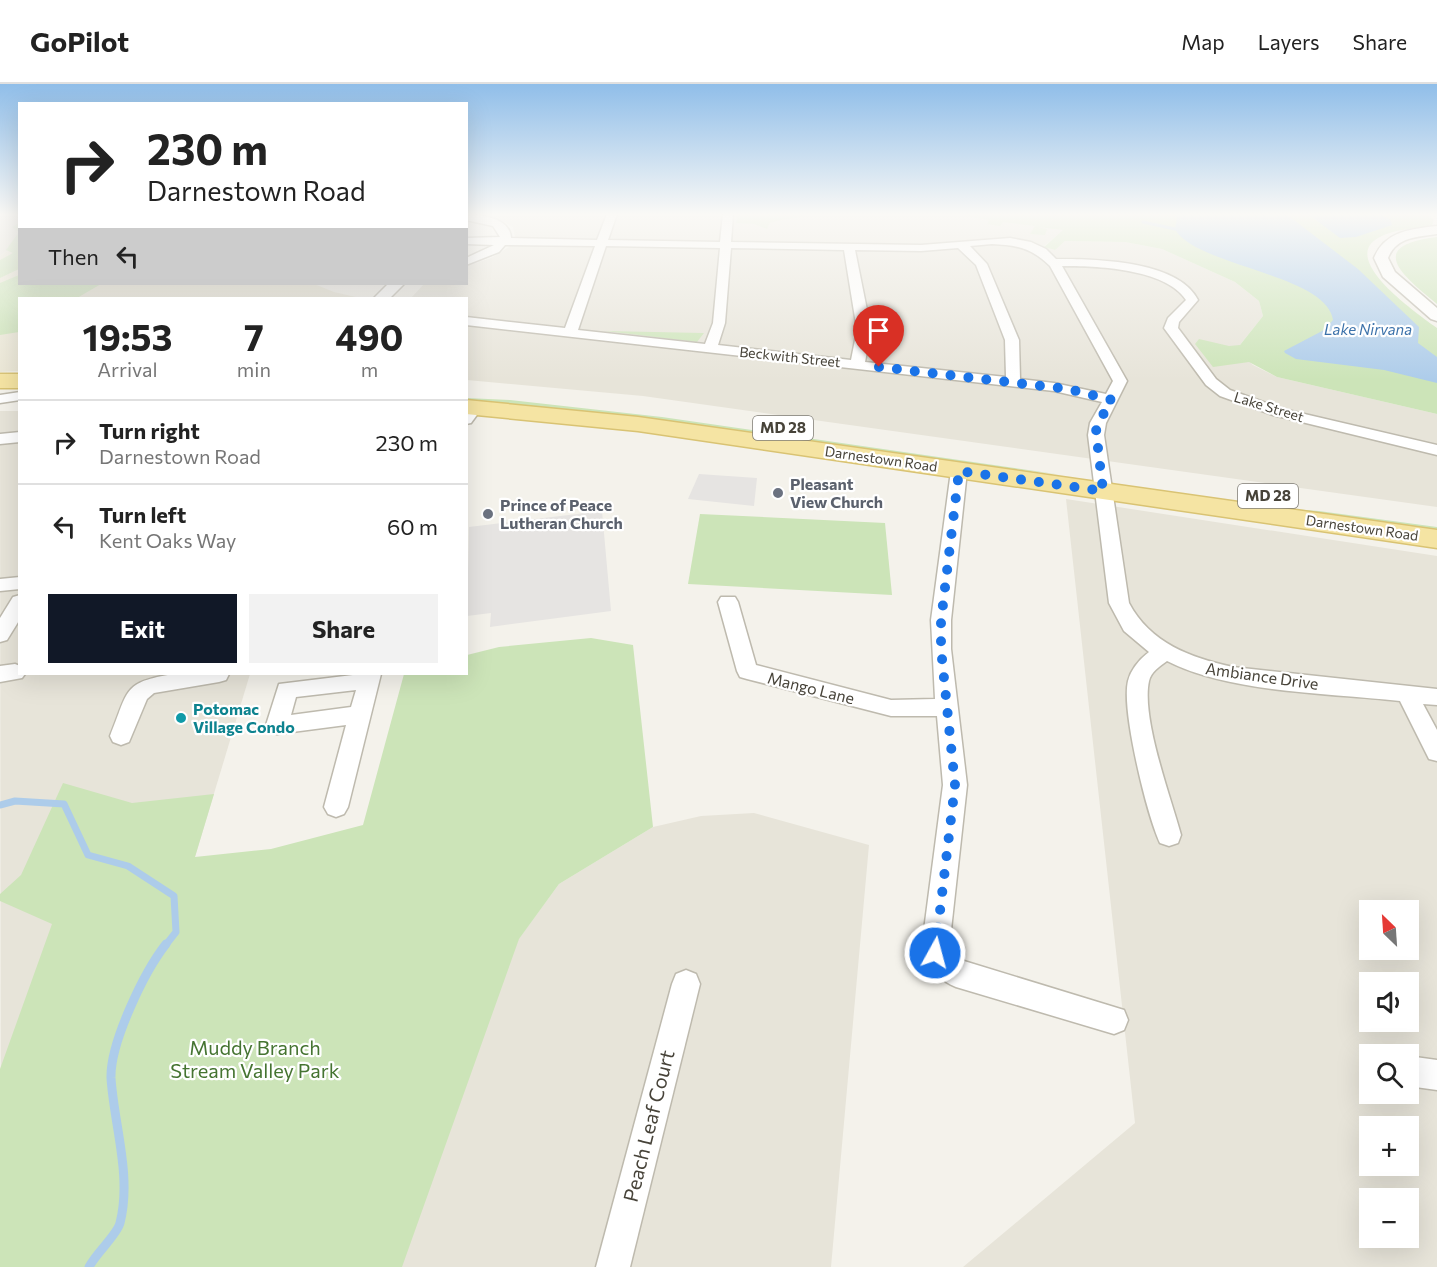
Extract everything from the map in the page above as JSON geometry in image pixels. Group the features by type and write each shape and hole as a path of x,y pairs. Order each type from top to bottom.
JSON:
{"main road":[{"path":"0,384 18,382"},
{"path":"0,397 18,395"},
{"name":"Darnestown Road","path":"469,406 702,417 1101,481 1437,539"},
{"name":"Darnestown Road","path":"469,406 638,424 959,471 1101,481 1437,521"}],"street":[{"path":"570,333 594,269"},
{"path":"710,348 718,329 724,269"},
{"path":"853,269 864,330 857,365"},
{"path":"983,269 1012,340 1013,382"},
{"name":"Ambiance Drive","path":"1057,269 1120,381 1097,427 1101,481 1119,603 1131,626 1149,643 1197,668 1233,675 1437,697"},
{"name":"Lake Street","path":"1142,269 1189,294 1192,300 1173,321 1171,328 1211,382 1225,393 1288,414 1437,450"},
{"path":"1384,269 1437,316"},
{"path":"383,297 395,285"},
{"path":"400,297 411,285"},
{"name":"Beckwith Street","path":"468,321 1013,382 1076,390 1112,400"},
{"path":"0,439 18,437"},
{"path":"959,471 941,621 946,706 955,785 935,953 956,974 1114,1020"},
{"path":"0,585 18,583"},
{"name":"Mango Lane","path":"728,602 747,671 891,708 946,706"},
{"path":"0,635 18,605"},
{"path":"1165,652 1149,662 1138,683 1138,712 1169,835"},
{"path":"121,736 138,694 148,686 213,675"},
{"path":"336,807 370,677 286,690 277,725 360,715"},
{"path":"1407,694 1437,752"},
{"name":"Peach Leaf Court","path":"613,1267 686,984"},
{"path":"1419,1073 1437,1075"}],"shaded area":[{"path":"0,269 18,269 18,285 316,285 356,297 18,297 18,371 0,372"},
{"path":"468,269 1207,269 1235,282 1259,301 1263,316 1236,350 1253,365 1277,377 1437,414 1437,507 643,396 468,380 468,297 412,297 423,285 468,285"},
{"path":"0,411 18,411 18,675 250,675 191,870 1,1267"},
{"path":"699,474 757,478 754,506 688,499"},
{"path":"1066,499 1437,556 1437,1267 963,1267 1135,1123"},
{"path":"602,511 611,611 490,627 491,613 468,616 469,527"},
{"path":"754,813 869,845 831,1267 396,1267 468,1008 559,884 653,827 701,816"}],"green space":[{"path":"0,269 18,269 18,269 0,278"},
{"path":"1207,269 1373,269 1386,286 1400,299 1437,328 1437,414 1277,377 1249,362 1213,367 1195,344 1199,339 1229,346 1240,345 1263,316 1259,301 1235,282"},
{"path":"1400,269 1437,269 1437,304 1413,283"},
{"path":"18,275 18,285 99,285 79,297 18,297 18,332 0,335 0,283"},
{"path":"605,331 703,333 704,333 697,342"},
{"path":"468,398 510,400 662,417 1062,475 468,402"},
{"path":"1265,507 1319,511 1437,527 1437,535"},
{"path":"700,514 885,523 892,595 688,584"},
{"name":"Muddy Branch Stream Valley Park","path":"591,638 633,645 653,827 559,884 519,939 402,1267 0,1267 0,1069 52,924 0,901 0,894 21,875 63,783 132,803 214,794 195,857 271,849 363,825 404,675 468,675 468,655 499,647"}],"water":[{"name":"Lake Nirvana","path":"1252,269 1358,269 1419,327 1418,343 1437,357 1437,383 1384,370 1296,359 1285,353 1284,351 1324,330 1333,320 1325,304 1308,292"}],"waterway":[{"path":"0,805 15,801 64,804 88,855 128,866 174,896 176,932 165,946"},
{"path":"89,1267 118,1228 123,1205 123,1169 111,1078 116,1046 139,989 166,944"}],"place":[{"name":"Pleasant View Church","path":"778,493"},
{"name":"Prince of Peace Lutheran Church","path":"488,514"},
{"name":"Potomac Village Condo","path":"181,718"}],"route":[{"path":"879,367 1068,389 1112,400 1098,423 1096,431 1103,491 959,471 941,621 941,649 955,785 935,953"}]}
